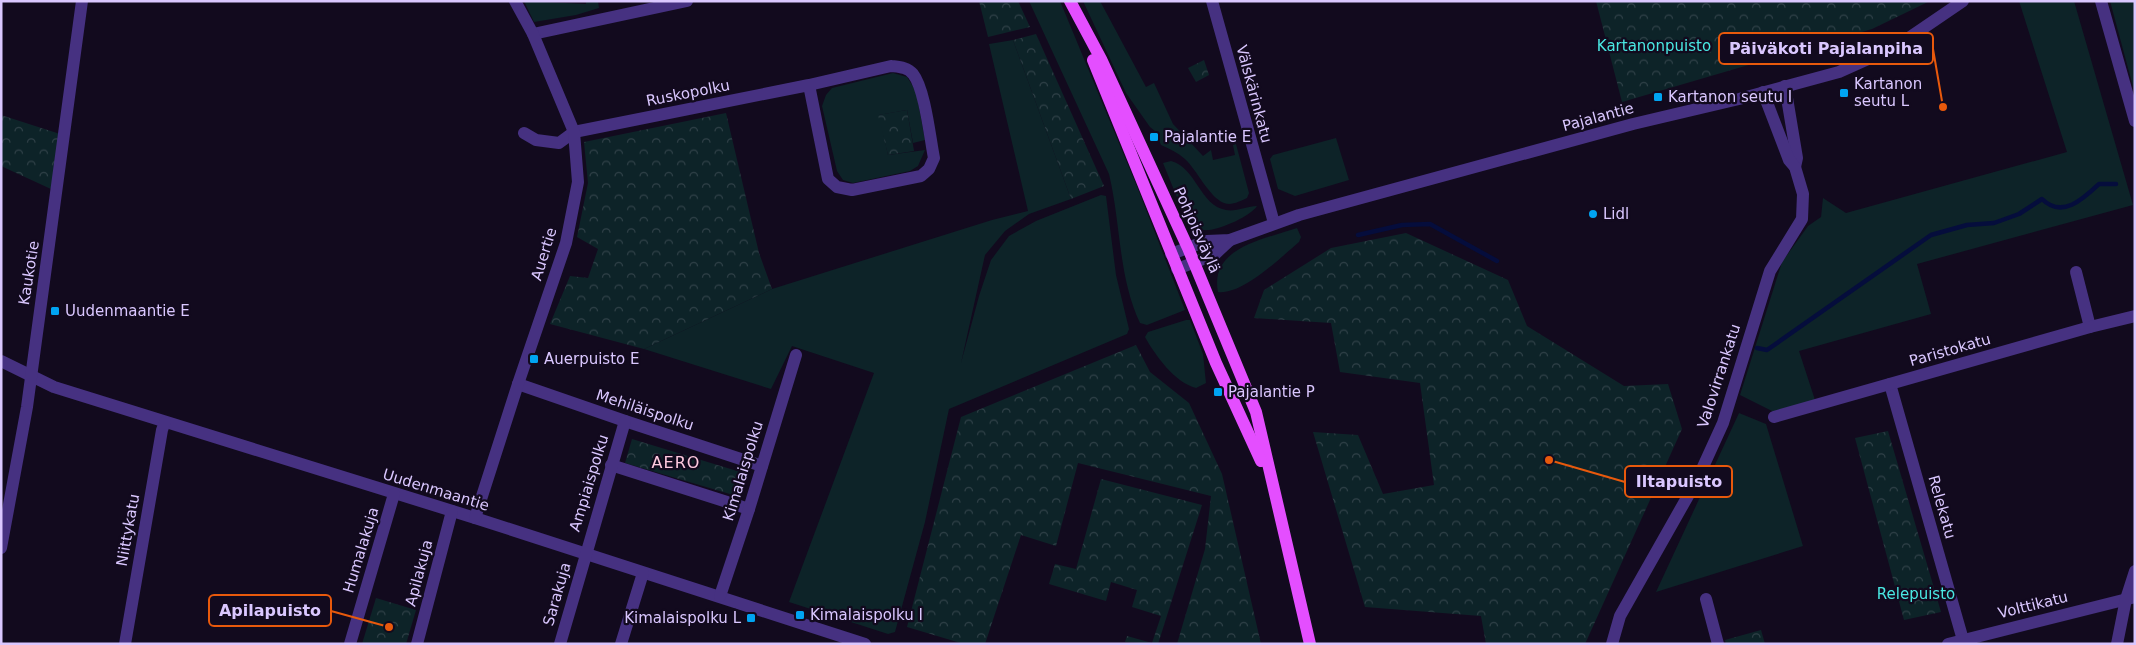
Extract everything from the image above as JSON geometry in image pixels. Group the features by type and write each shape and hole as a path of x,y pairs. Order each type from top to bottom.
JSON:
{"main road":[{"name":"Pohjoisväylä","path":"1070,1 1101,59 1188,248 1256,412 1310,644"},
{"name":"Pohjoisväylä","path":"1070,1 1216,363 1271,481"}],"street":[{"name":"Kaukotie","path":"1,548 28,407 82,1"},
{"name":"Auertie","path":"475,518 566,243 578,182 574,132 533,34 515,1"},
{"path":"533,34 687,1"},
{"name":"Välskärinkatu","path":"1212,1 1274,223"},
{"name":"Pajalantie","path":"1171,254 1207,241 1230,240 1274,223 1632,124 1763,92 1861,64 1897,46 1963,1"},
{"path":"2101,1 2135,121"},
{"name":"Ruskopolku","path":"524,133 536,140 559,142 574,132 808,85 891,66 904,67 913,74 921,90 934,158 929,169 921,176 852,190 837,187 828,179 808,85"},
{"name":"Valovirrankatu","path":"1785,86 1797,158 1795,167"},
{"name":"Valovirrankatu","path":"1612,644 1620,616 1697,480 1723,423 1770,271 1802,219 1803,194 1795,167 1789,160 1763,92"},
{"name":"Pajalantie","path":"1177,268 1214,255 1230,240"},
{"path":"2076,272 2090,327"},
{"name":"Paristokatu","path":"1774,417 2090,327 2135,316"},
{"name":"Kimalaispolku","path":"720,596 749,509 796,354"},
{"name":"Uudenmaantie","path":"1,361 54,387 475,518 865,644"},
{"name":"Mehiläispolku","path":"518,384 762,466"},
{"name":"Relekatu","path":"1890,384 1963,640"},
{"name":"Ampiaispolku","path":"585,554 625,421"},
{"name":"Niittykatu","path":"124,644 165,422"},
{"path":"611,465 749,509"},
{"name":"Humalakuja","path":"350,644 394,494"},
{"name":"Apilakuja","path":"416,644 452,511"},
{"name":"Sarakuja","path":"560,644 585,554"},
{"path":"2117,644 2130,598 2135,571"},
{"path":"621,644 643,572"},
{"name":"Volttikatu","path":"1948,644 2130,598"},
{"path":"1706,599 1718,644"}],"green space":[{"path":"524,1 586,4 586,1 598,1 599,8 576,15 534,22"},
{"path":"979,1 1018,1 1030,27 988,37"},
{"path":"1029,1 1060,1 1138,189 1185,310 1147,325 1140,323 1133,305 1124,268 1109,174"},
{"path":"1083,1 1100,1 1146,87 1154,83 1173,124 1203,156 1211,150 1213,160 1235,155 1233,145 1236,144 1249,193 1247,198 1230,204 1219,200 1185,159 1161,145 1155,131 1150,127 1126,93"},
{"name":"Kartanonpuisto","path":"1596,1 1930,1 1872,29 1622,102"},
{"path":"2019,1 2074,1 2133,205 1917,264 1931,314 1799,351 1815,400 1774,412 1740,395 1782,262 1808,226 1821,217 1823,198 1846,213 2067,152"},
{"path":"2110,1 2135,1 2135,94"},
{"path":"1036,34 1104,186 1071,199 1013,40"},
{"path":"1013,40 1071,199 1029,214 1005,231 985,255 961,363 991,260 1009,236 1036,221 1101,195 1106,196 1116,275 1129,329 1127,334 949,409 925,522 895,632 888,634 789,602 874,373 792,346 771,389 644,349 772,289 992,220 1028,211 989,44"},
{"path":"1204,60 1209,75 1196,82 1188,68"},
{"path":"893,73 907,77 916,91 925,140 913,143 907,110 879,115 888,155 925,150 918,166 910,171 853,183 843,180 837,171 822,106 826,95 832,88"},
{"path":"907,110 914,151 888,155 878,115"},
{"path":"726,113 759,253 772,289 644,349 550,324 570,276 588,278 598,249 577,237 588,183 584,142"},
{"path":"1,115 60,134 51,189 1,166"},
{"path":"1336,138 1349,180 1295,196 1278,189 1270,159 1273,155"},
{"path":"1171,161 1179,165 1193,178 1210,202 1217,207 1226,210 1238,210 1257,206 1249,214 1221,227 1206,230 1194,227 1187,222 1163,163"},
{"path":"1297,228 1301,237 1299,242 1272,266 1239,288 1218,292 1218,277 1222,265 1231,255 1242,247 1256,241"},
{"path":"1406,233 1508,280 1527,326 1624,386 1668,384 1682,429 1585,644 1486,644 1481,616 1365,607 1313,432 1358,435 1383,494 1434,485 1420,383 1340,372 1331,323 1254,318 1264,290 1331,248"},
{"path":"1190,320 1203,354 1206,383 1196,388 1188,385 1166,367 1145,337 1148,332"},
{"path":"1136,345 1150,372 1189,403 1222,474 1261,644 1177,644 1205,549 1211,496 1078,463 1056,546 1021,535 985,644 964,644 907,627 961,417"},
{"path":"1739,413 1766,424 1803,546 1656,592"},
{"name":"Relepuisto","path":"1888,431 1941,612 1904,620 1855,438"},
{"path":"632,439 747,474 740,497 625,463"},
{"path":"1101,479 1202,505 1158,644 1125,642 1127,636 1152,643 1161,616 1132,607 1137,590 1111,582 1106,601 1049,584 1055,564 1076,569"},
{"path":"376,598 416,610 406,644 362,644"},
{"path":"1761,630 1765,644 1726,644 1725,640"}],"waterway":[{"path":"1757,348 1767,350 1931,235 1967,225 1994,223 2019,214 2042,199 2050,205 2065,207 2079,201 2099,184 2116,184"},
{"path":"1358,235 1402,225 1430,224 1497,261"},
{"path":"1728,342 1735,344"}],"place":[{"name":"Kartanon seutu L","path":"1844,93"},
{"name":"Kartanon seutu I","path":"1658,97"},
{"name":"Päiväkoti Pajalanpiha","path":"1943,107"},
{"name":"Pajalantie E","path":"1154,137"},
{"name":"Lidl","path":"1593,214"},
{"name":"Uudenmaantie E","path":"55,311"},
{"name":"Auerpuisto E","path":"534,359"},
{"name":"Pajalantie P","path":"1218,392"},
{"name":"Iltapuisto","path":"1549,460"},
{"name":"Kimalaispolku I","path":"800,615"},
{"name":"Kimalaispolku L","path":"751,618"},
{"name":"Apilapuisto","path":"389,627"}],"district":[{"name":"AERO","path":"676,462"}]}
